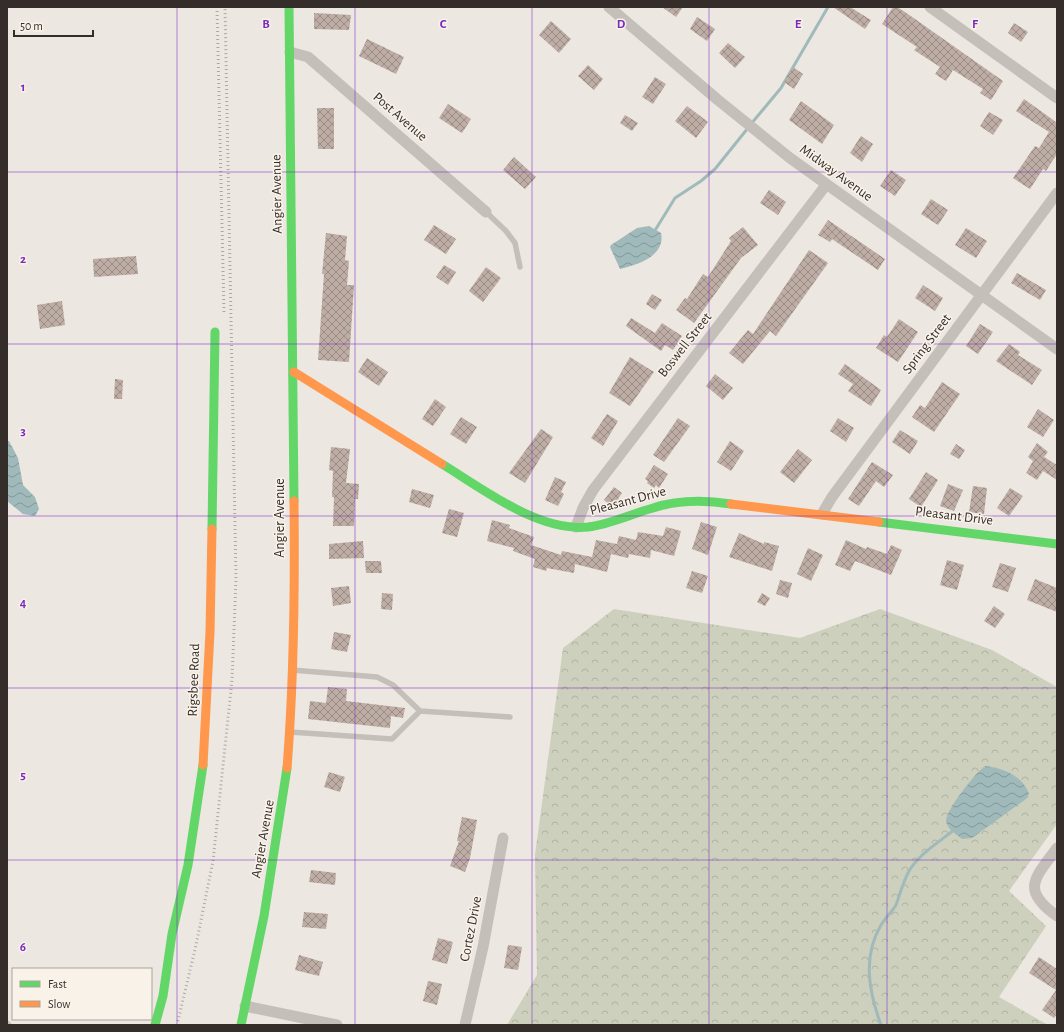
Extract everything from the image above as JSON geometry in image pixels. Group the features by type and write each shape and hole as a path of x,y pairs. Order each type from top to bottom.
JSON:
{"street":[{"name":"Angier Avenue","path":"241,1025 264,916 286,788 290,732 295,551 289,7"},
{"name":"Midway Avenue","path":"609,7 724,105 826,185 1057,349"},
{"path":"930,7 1057,98"},
{"name":"Post Avenue","path":"290,52 308,57 486,212"},
{"name":"Boswell Street","path":"576,528 583,508 593,490 826,185"},
{"name":"Spring Street","path":"822,514 832,497 1057,193"},
{"name":"Rigsbee Road","path":"154,1025 163,996 172,934 188,865 198,807 205,746 210,624 215,332"},
{"name":"Pleasant Drive","path":"294,372 420,451 524,512 552,523 576,528 599,525 662,505 680,502 718,502 1057,544"},
{"name":"Cortez Drive","path":"465,1025 483,947 503,838"},
{"path":"1057,848 1041,870 1034,884 1035,895 1057,916"},
{"path":"245,1006 337,1025"}],"lane":[{"path":"486,212 506,231 515,243 520,267"},
{"path":"292,670 377,678 393,685 420,711 510,717"},
{"path":"290,732 392,739 420,711"}],"green space":[{"path":"614,609 800,638 880,609 992,650 1057,687 1057,824 1009,891 1046,926 999,997 1048,1025 507,1025 537,975 535,855 563,648"}],"water":[{"path":"649,226 661,233 659,248 649,258 642,262 620,269 610,247 611,245 637,228"},
{"path":"7,441 9,441 18,458 23,485 35,497 39,509 35,516 23,514 7,501"},
{"path":"985,766 1012,774 1022,782 1029,794 1026,799 972,838 962,839 948,826 946,821 947,816 962,792"}],"building":[{"path":"662,7 683,7 676,17"},
{"path":"833,7 850,7 871,20 865,29"},
{"path":"893,7 897,7 905,12 1003,81 991,100 980,93 983,89 953,70 946,81 935,74 940,67 914,50 917,47 882,24"},
{"path":"314,13 351,15 349,30 314,29"},
{"path":"697,17 715,29 707,41 690,29"},
{"path":"551,21 571,39 559,53 539,35"},
{"path":"1014,23 1028,32 1021,42 1008,33"},
{"path":"367,39 404,57 396,74 359,56"},
{"path":"728,43 745,57 735,68 719,53"},
{"path":"588,65 603,79 594,90 578,76"},
{"path":"793,67 803,74 794,89 784,82"},
{"path":"655,77 666,84 653,104 642,97"},
{"path":"1024,99 1056,122 1057,120 1057,154 1046,171 1043,169 1030,189 1013,178 1035,146 1039,148 1049,132 1016,111"},
{"path":"801,101 834,125 822,144 789,120"},
{"path":"448,104 471,119 462,133 439,118"},
{"path":"687,106 708,122 696,138 675,121"},
{"path":"317,108 334,108 334,149 318,149"},
{"path":"989,112 1003,120 993,135 980,126"},
{"path":"625,115 638,123 632,131 620,123"},
{"path":"861,136 873,144 862,162 850,153"},
{"path":"514,157 536,177 525,189 503,170"},
{"path":"891,170 906,180 895,196 880,186"},
{"path":"769,190 786,202 778,215 760,203"},
{"path":"931,199 948,210 938,225 921,214"},
{"path":"828,220 885,259 878,270 832,239 830,242 818,235"},
{"path":"434,225 456,239 446,254 424,240"},
{"path":"743,227 758,245 741,258 694,323 676,310 685,298 687,299 703,274 708,277 731,241 729,238"},
{"path":"966,228 987,241 976,258 955,245"},
{"path":"326,233 347,236 345,260 349,261 347,285 354,285 349,362 318,360 324,274 322,274"},
{"path":"809,250 828,263 776,336 770,331 743,364 729,353 748,330 753,334"},
{"path":"136,256 138,274 94,277 93,259"},
{"path":"444,265 456,272 448,285 436,277"},
{"path":"486,267 501,278 483,302 469,291"},
{"path":"1017,273 1046,290 1040,300 1011,283"},
{"path":"923,285 943,298 935,311 915,298"},
{"path":"652,294 662,300 655,310 646,304"},
{"path":"62,301 65,325 40,329 37,305"},
{"path":"631,318 655,333 662,323 682,336 673,350 665,345 661,351 626,326"},
{"path":"899,319 918,332 898,362 876,348 884,335 887,337"},
{"path":"980,324 993,332 978,354 966,346"},
{"path":"1009,344 1020,352 1018,355 1042,370 1032,385 996,361"},
{"path":"630,357 654,372 630,406 609,393"},
{"path":"367,358 388,372 379,386 358,372"},
{"path":"845,364 881,390 871,406 848,391 853,384 838,374"},
{"path":"715,374 733,388 723,400 706,386"},
{"path":"115,379 123,380 122,399 114,399"},
{"path":"942,382 960,394 934,432 912,417 920,405 925,408"},
{"path":"435,399 446,407 433,426 422,419"},
{"path":"1038,409 1054,420 1043,437 1027,427"},
{"path":"607,414 618,421 603,446 591,438"},
{"path":"461,417 477,427 466,444 450,434"},
{"path":"678,418 690,426 664,462 653,455"},
{"path":"838,418 854,428 846,442 830,431"},
{"path":"541,429 553,437 525,483 509,473"},
{"path":"900,430 918,441 910,454 892,442"},
{"path":"730,441 744,451 731,471 717,462"},
{"path":"1037,443 1048,452 1044,457 1057,465 1057,480 1043,471 1037,480 1026,473 1033,461 1028,457"},
{"path":"956,444 965,450 959,459 950,454"},
{"path":"331,447 350,449 346,483 359,484 358,499 355,499 354,526 333,526 333,471 329,470"},
{"path":"798,449 812,460 794,483 780,472"},
{"path":"872,462 893,475 884,487 876,481 859,506 848,499"},
{"path":"654,465 668,474 659,488 656,485 654,488 647,483 648,481 645,479"},
{"path":"926,472 938,480 921,507 909,499"},
{"path":"555,477 566,482 561,492 564,494 558,506 545,500"},
{"path":"948,484 963,490 954,511 940,506"},
{"path":"973,486 987,488 984,514 969,512"},
{"path":"614,487 622,493 613,507 604,500"},
{"path":"1010,488 1023,496 1009,516 997,508"},
{"path":"412,489 434,495 430,508 409,502"},
{"path":"449,509 464,513 457,537 442,533"},
{"path":"492,520 510,525 509,528 534,537 531,545 561,555 562,551 592,557 596,540 617,544 619,536 636,540 638,532 663,536 666,527 681,531 674,556 651,550 650,558 629,554 628,558 611,554 607,572 575,564 574,573 547,568 546,571 533,567 535,559 513,551 514,548 487,541"},
{"path":"701,522 717,527 708,555 692,549"},
{"path":"739,533 764,544 764,542 779,546 772,571 729,557"},
{"path":"846,540 866,549 867,547 887,554 891,545 902,550 891,575 855,561 850,571 835,565"},
{"path":"363,541 364,558 329,559 329,544"},
{"path":"808,548 823,555 811,581 797,574"},
{"path":"947,560 964,565 957,590 940,585"},
{"path":"365,561 381,561 382,573 366,573"},
{"path":"1000,563 1016,568 1008,592 992,587"},
{"path":"692,571 708,576 702,593 686,588"},
{"path":"1035,579 1057,588 1057,612 1027,600"},
{"path":"780,580 792,583 788,598 776,594"},
{"path":"349,586 351,603 333,606 331,588"},
{"path":"382,593 393,594 392,610 381,609"},
{"path":"762,593 770,598 765,606 757,602"},
{"path":"994,606 1005,614 995,628 984,621"},
{"path":"334,632 351,635 347,652 331,649"},
{"path":"328,687 347,689 346,701 405,708 403,718 391,716 390,728 308,719 310,701 326,703"},
{"path":"329,772 345,777 340,792 324,787"},
{"path":"462,817 477,820 470,858 465,872 450,866 459,841 457,841"},
{"path":"311,870 336,873 335,885 309,882"},
{"path":"304,912 328,914 326,929 302,927"},
{"path":"438,938 453,942 447,964 432,960"},
{"path":"508,945 522,947 518,970 504,968"},
{"path":"299,955 323,962 319,976 295,970"},
{"path":"1039,957 1057,969 1057,1014 1054,1018 1042,1010 1056,990 1029,973"},
{"path":"428,981 442,984 437,1005 423,1001"}],"waterway":[{"path":"751,124 781,88 828,7"},
{"path":"654,232 675,198 701,181 715,169 748,128"},
{"path":"881,1025 873,1000 869,975 871,949 875,937 883,922 896,905 905,879 913,865 918,859 954,830"}],"railway":[{"path":"217,7 224,312"},
{"path":"177,1025 196,945 213,861 232,680 236,578 225,7"}],"traffic: fast":[{"path":"289,7 294,501"},
{"path":"212,529 215,332"},
{"path":"442,464 512,507 550,523 569,527 596,526 672,503 701,501 731,504"},
{"path":"879,522 1057,544"},
{"path":"155,1025 163,996 172,934 188,865 203,765"},
{"path":"241,1025 264,916 287,768"}],"traffic: slow":[{"path":"294,372 442,464"},
{"path":"287,768 294,635 294,501"},
{"path":"731,504 879,522"},
{"path":"203,765 210,632 212,529"}]}
